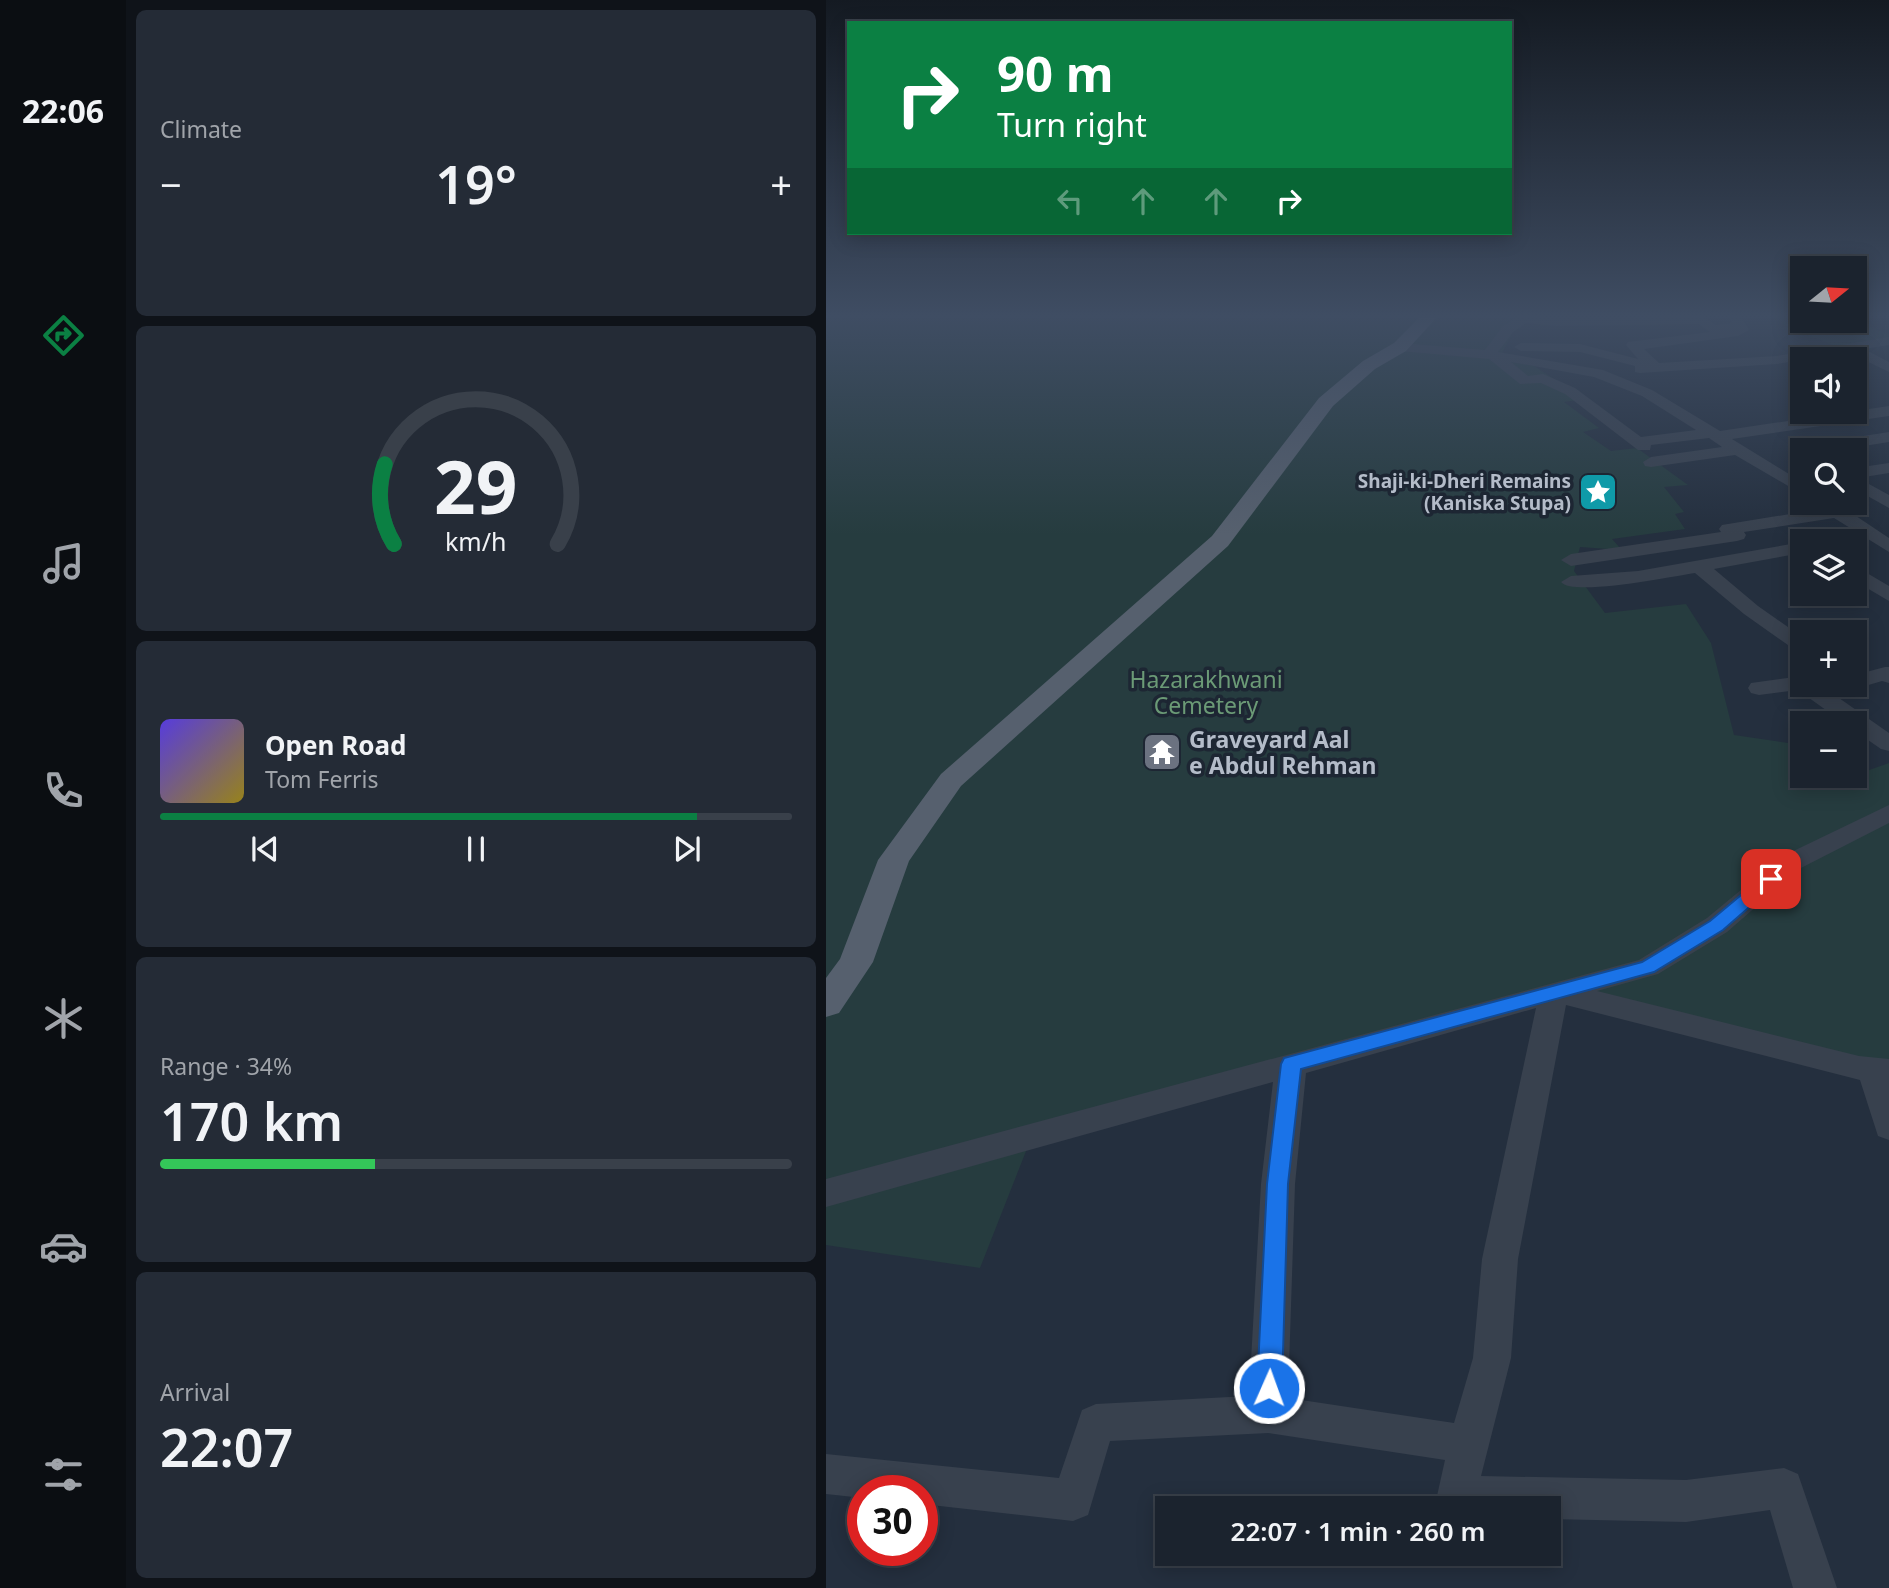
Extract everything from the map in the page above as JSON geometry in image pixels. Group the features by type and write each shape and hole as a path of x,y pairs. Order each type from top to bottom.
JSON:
{"main road":[{"path":"826,1004 856,962 894,860 951,780 1220,541 1326,402 1343,387"}],"street":[{"path":"1562,387 1644,450 1740,449"},
{"path":"1633,387 1647,393 1790,479"},
{"path":"1867,410 1889,411"},
{"path":"1644,450 1715,434 1790,422"},
{"path":"1867,441 1889,437"},
{"path":"1756,459 1790,454"},
{"path":"1867,471 1889,468"},
{"path":"1867,489 1889,503"},
{"path":"1572,560 1737,535 1728,529 1793,515"},
{"path":"1842,515 1889,546"},
{"path":"1867,536 1872,535"},
{"path":"1571,582 1638,577 1790,550"},
{"path":"1700,567 1751,610 1790,638"},
{"path":"1867,580 1889,595"},
{"path":"1867,678 1885,673 1889,676"},
{"path":"1759,688 1790,685"},
{"path":"1822,697 1889,744"},
{"path":"826,1193 1648,967 1717,925 1790,863 1889,813"},
{"path":"1554,991 1881,1070 1889,1127"},
{"path":"1554,991 1500,1259 1492,1358 1468,1444 1457,1496 1686,1501 1784,1488 1815,1588"},
{"path":"1268,1414 1278,1184 1291,1064"},
{"path":"826,1475 1073,1500 1096,1423 1268,1414 1468,1444"}],"green space":[{"name":"Hazarakhwani Cemetery","path":"826,387 1567,387 1585,399 1564,402 1599,428 1583,432 1611,451 1637,448 1688,485 1664,487 1684,512 1675,514 1685,529 1612,539 1622,550 1580,547 1574,571 1605,613 1686,604 1711,643 1734,735 1790,743 1790,788 1867,788 1867,771 1889,763 1889,1071 1554,991 1032,1136 980,1268 826,1245"}],"place":[{"name":"Shaji-ki-Dheri Remains (Kaniska Stupa)","path":"1598,492"},
{"name":"Graveyard Aal e Abdul Rehman","path":"1162,752"}],"route":[{"path":"1269,1388 1278,1184 1291,1064 1648,967 1717,925 1771,879"}]}
